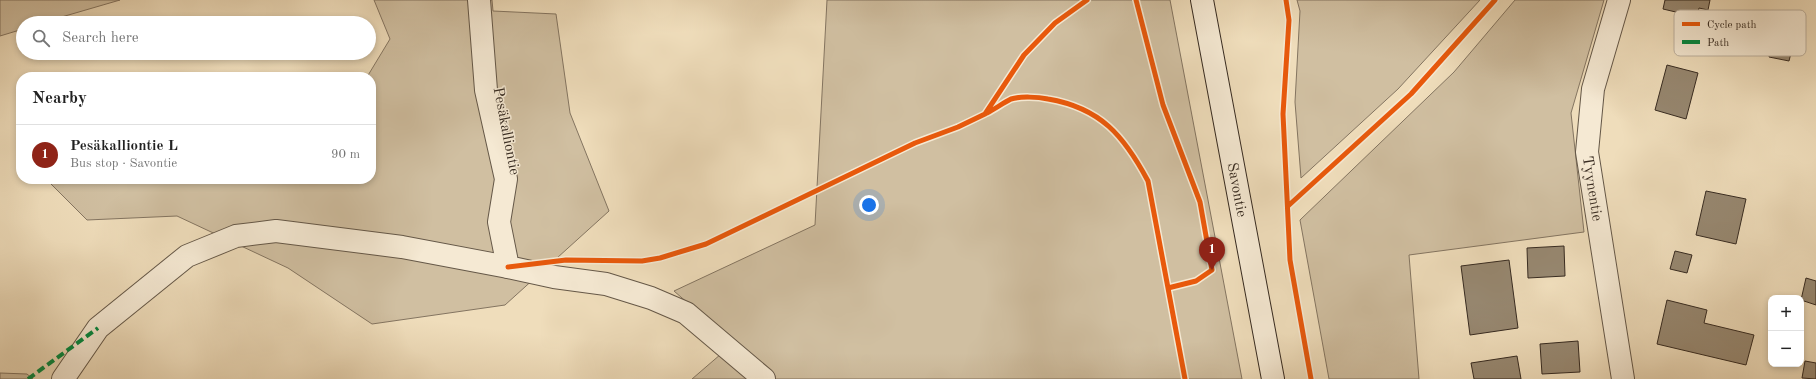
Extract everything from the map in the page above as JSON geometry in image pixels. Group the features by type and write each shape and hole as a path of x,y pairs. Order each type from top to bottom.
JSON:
{"street":[{"name":"Pesäkalliontie","path":"479,0 486,90 506,179 499,222 508,268"},
{"name":"Savontie","path":"1202,0 1273,379"},
{"name":"Tyynentie","path":"1619,0 1593,89 1587,152 1623,379"},
{"path":"63,379 98,328 187,256 236,236 276,231 402,247 508,268 606,284 651,298 686,313 764,379"}],"shaded area":[{"path":"0,0 120,0 65,16 16,16 16,31 0,36"},
{"path":"374,0 492,0 493,11 556,14 570,113 609,211 505,305 372,324 288,268 177,216 87,220 51,184 376,184 376,72 370,72 390,39"},
{"path":"827,0 1170,0 1242,379 775,379 674,291 815,225"},
{"path":"1297,0 1480,0 1398,89 1301,178 1295,102 1300,11"},
{"path":"1515,0 1604,0 1571,113 1584,232 1409,255 1419,379 1329,379 1300,220 1454,72"},
{"path":"721,354 749,379 692,379"},
{"path":"0,373 27,374 33,379 0,379"}],"building":[{"path":"1665,0 1710,0 1708,10 1699,8 1699,10 1674,10 1674,12 1663,9"},
{"path":"1769,56 1790,56 1789,61"},
{"path":"1667,65 1698,73 1686,119 1655,110"},
{"path":"1706,191 1746,199 1736,244 1696,235"},
{"path":"1564,246 1565,276 1528,278 1527,248"},
{"path":"1675,251 1692,255 1687,273 1670,269"},
{"path":"1509,260 1518,328 1470,335 1461,266"},
{"path":"1806,278 1816,281 1816,305 1804,301 1804,295 1802,295"},
{"path":"1667,300 1707,310 1704,323 1754,335 1746,365 1657,344"},
{"path":"1578,341 1580,372 1542,374 1540,344"},
{"path":"1517,356 1521,379 1474,379 1471,363"},
{"path":"1805,361 1816,363 1816,379 1802,378"}],"marked path":[{"path":"28,379 98,328"}],"cycle path":[{"path":"508,267 566,260 642,261 660,258 706,244 915,143 958,127 985,114 1024,55 1055,23 1087,0"},
{"path":"1136,0 1163,105 1200,202 1212,270 1196,281 1168,288"},
{"path":"1286,0 1289,20 1283,114 1290,260 1311,379"},
{"path":"1288,206 1411,94 1495,0"},
{"path":"987,113 1011,99 1020,97 1048,99 1067,103 1083,109 1097,117 1109,126 1130,150 1148,181 1185,379"}],"place":[{"name":"Pesäkalliontie L","path":"1212,270"}]}
